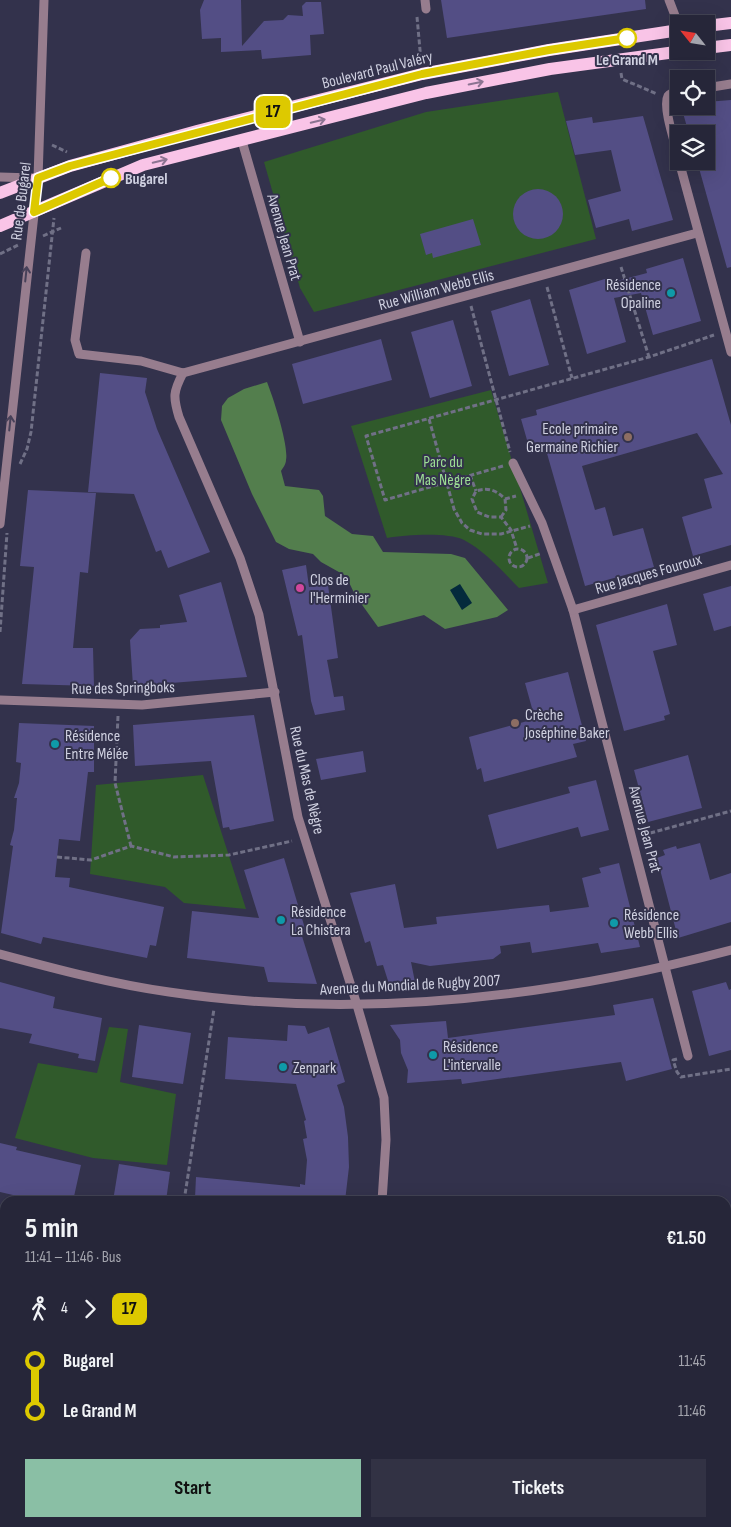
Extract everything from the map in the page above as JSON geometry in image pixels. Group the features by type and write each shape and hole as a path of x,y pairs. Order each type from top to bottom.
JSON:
{"main road":[{"path":"715,24 729,22"},
{"name":"Boulevard Paul Valéry","path":"38,178 70,166 188,133 422,74 549,50 670,31"},
{"path":"715,47 731,45"},
{"path":"0,226 143,165 426,93 568,66 670,53"},
{"path":"0,193 38,178"}],"street":[{"name":"Rue de Bugarel","path":"4,525 38,178 44,0"},
{"path":"670,0 675,15"},
{"path":"715,87 731,84"},
{"path":"670,94 667,98 666,107 670,125"},
{"name":"Avenue Jean Prat","path":"242,141 300,342"},
{"path":"681,170 697,233 731,352"},
{"name":"Boulevard Paul Valéry","path":"0,177 38,178"},
{"name":"Rue William Webb Ellis","path":"183,373 697,233"},
{"path":"86,253 76,340 79,354 141,361 183,373"},
{"name":"Rue du Mas de Nègre","path":"183,373 174,392 179,417 243,568 259,614 298,817 357,1004 384,1098 386,1140 382,1196"},
{"name":"Avenue Jean Prat","path":"513,463 542,523 573,610 667,967 688,1056"},
{"name":"Rue Jacques Fouroux","path":"573,610 731,565"},
{"name":"Rue des Springboks","path":"0,700 142,705 275,692"},
{"name":"Avenue du Mondial de Rugby 2007","path":"0,954 118,983 215,998 254,1002 357,1004 485,997 667,967 731,950"}],"path":[{"path":"418,31 422,74"},
{"path":"621,73 622,79 630,84 667,98"},
{"path":"50,144 71,154"},
{"path":"18,469 27,449 31,432 52,232 57,201"},
{"path":"40,237 61,228"},
{"path":"0,254 19,244"},
{"path":"618,255 649,357"},
{"path":"544,275 572,378"},
{"path":"469,296 495,401 513,463 385,500 366,436 495,401 649,357 725,332"},
{"path":"429,419 454,509 462,523 470,530 482,534 501,534 542,523"},
{"path":"470,475 476,491"},
{"path":"484,488 494,490 505,499 506,510 501,517 488,517 478,512 472,499 476,491 484,488"},
{"path":"501,517 511,530 517,549"},
{"path":"0,632 4,525"},
{"path":"517,549 526,552 528,558 522,568 512,566 509,561 510,555 517,549"},
{"path":"118,704 115,783 131,846"},
{"path":"651,832 731,811"},
{"path":"57,857 91,860 131,846 174,857 229,855 279,846 305,837"},
{"path":"185,1196 215,998"},
{"path":"688,1056 673,1060 681,1077 731,1069"}],"green space":[{"path":"558,92 596,239 314,312 300,288 264,162 426,112"},
{"path":"267,382 285,444 286,461 281,471 285,486 319,490 323,496 325,516 352,534 373,536 383,552 451,554 465,558 508,610 497,617 445,629 424,615 378,627 355,595 346,576 321,562 313,554 289,549 276,542 252,494 221,420 222,406 228,398 244,389"},
{"name":"Parc du Mas Nègre","path":"491,390 548,583 519,588 479,550 457,537 426,535 387,538 351,426"},
{"path":"203,775 246,909 184,903 165,887 90,874 96,785"},
{"path":"109,1027 128,1029 120,1082 176,1094 167,1165 93,1158 15,1138 38,1063 97,1073"}],"water":[{"path":"460,584 472,603 462,610 450,590"}],"building":[{"path":"204,0 241,0 242,46 264,21 283,20 288,15 303,16 302,6 306,2 321,2 324,34 310,35 311,55 262,59 261,50 221,52 221,38 202,39 200,10"},
{"path":"441,0 645,0 646,9 447,38"},
{"path":"731,100 731,267 727,268 700,170 715,170 715,125 686,125 684,115 715,115 715,101"},
{"path":"643,116 673,220 632,231 629,219 596,228 588,200 621,191 611,150 575,155 566,121 592,117 593,123"},
{"path":"533,189 543,189 556,196 563,209 563,219 556,232 543,239 533,239 524,235 517,228 513,219 513,209 517,200 524,193"},
{"path":"473,219 481,245 433,258 432,253 426,255 420,234"},
{"path":"683,258 701,321 653,335 641,293 614,298 626,342 587,354 569,290 608,278 609,283 647,273 646,269"},
{"path":"530,299 549,365 509,376 491,311"},
{"path":"453,320 472,386 430,398 411,332"},
{"path":"381,339 392,380 303,404 292,364"},
{"name":"Ecole primaire Germaine Richier","path":"712,359 731,425 731,545 693,556 682,517 712,508 704,479 723,474 697,433 582,466 595,510 605,507 613,536 643,528 654,567 585,586 546,450 531,454 521,419 537,415 536,410"},
{"path":"100,373 147,378 145,392 157,429 210,552 168,568 161,550 156,552 134,494 88,492"},
{"path":"28,490 96,493 88,573 80,572 73,648 93,648 94,686 22,684 34,567 20,566"},
{"path":"306,565 309,587 328,585 338,658 327,660 334,697 343,696 345,710 315,715 311,701 302,635 298,636 282,570"},
{"path":"221,582 247,677 133,686 130,640 140,629 160,628 160,625 187,622 179,595"},
{"path":"731,586 731,626 714,631 703,594"},
{"path":"667,604 677,645 653,651 670,714 664,716 665,720 624,731 596,625"},
{"path":"568,672 586,741 573,744 577,757 484,782 481,768 477,770 469,737 535,719 525,683"},
{"path":"254,715 274,821 230,830 229,827 223,828 211,761 135,766 133,725"},
{"path":"19,723 94,726 94,772 88,772 80,841 59,839 55,877 70,878 69,887 164,907 156,946 150,945 147,958 43,937 41,944 1,933 13,846 10,845 14,830 17,798 14,798 19,783 21,763 16,762"},
{"path":"363,751 366,772 321,780 316,759"},
{"path":"688,755 702,808 648,822 634,770"},
{"path":"596,780 609,830 581,837 578,827 497,849 488,815 570,793 568,787"},
{"path":"700,843 710,880 731,873 731,922 678,938 657,858 665,855 663,850 676,846 677,849"},
{"name":"Résidence La Chistera","path":"284,858 306,932 301,933 317,984 268,982 264,967 187,958 192,911 259,918 244,870"},
{"path":"619,863 640,947 601,953 598,943 532,953 530,942 500,946 501,953 493,959 430,966 411,962 415,982 389,984 383,965 377,966 370,941 365,943 350,893 395,884 404,928 437,924 436,917 549,905 550,912 589,907 582,878 601,873 599,868"},
{"path":"0,982 55,997 53,1008 102,1018 95,1061 78,1058 79,1054 29,1043 32,1034 0,1028"},
{"path":"726,982 729,990 731,989 731,1050 709,1056 692,991"},
{"path":"653,998 672,1069 626,1081 621,1062 462,1084 461,1079 407,1083 408,1070 401,1053 400,1040 390,1025 446,1021 448,1038 615,1015 613,1005"},
{"path":"139,1025 191,1033 183,1084 132,1077"},
{"path":"288,1025 305,1026 308,1034 329,1027 345,1082 337,1085 344,1107 348,1137 349,1167 346,1196 195,1196 196,1177 300,1187 300,1184 305,1185 307,1160 303,1139 307,1138 304,1121 306,1120 296,1084 225,1079 228,1037 287,1041"},
{"path":"0,1143 17,1147 16,1150 81,1165 74,1196 17,1196 0,1192"},
{"path":"119,1164 170,1172 167,1196 114,1196"}],"bus line":[{"name":"17","path":"111,178 34,212 38,178 70,166 197,131 422,74 549,50 627,38"}],"place":[{"name":"Le Grand M","path":"627,38"},
{"name":"Bugarel","path":"111,178"},
{"name":"Résidence Opaline","path":"671,293"},
{"name":"Ecole primaire Germaine Richier","path":"628,437"},
{"name":"Clos de l'Herminier","path":"300,588"},
{"name":"Crèche Joséphine Baker","path":"515,723"},
{"name":"Résidence Entre Mélée","path":"55,744"},
{"name":"Résidence La Chistera","path":"281,920"},
{"name":"Résidence Webb Ellis","path":"614,923"},
{"name":"Résidence L'intervalle","path":"433,1055"},
{"name":"Zenpark","path":"283,1067"}]}
